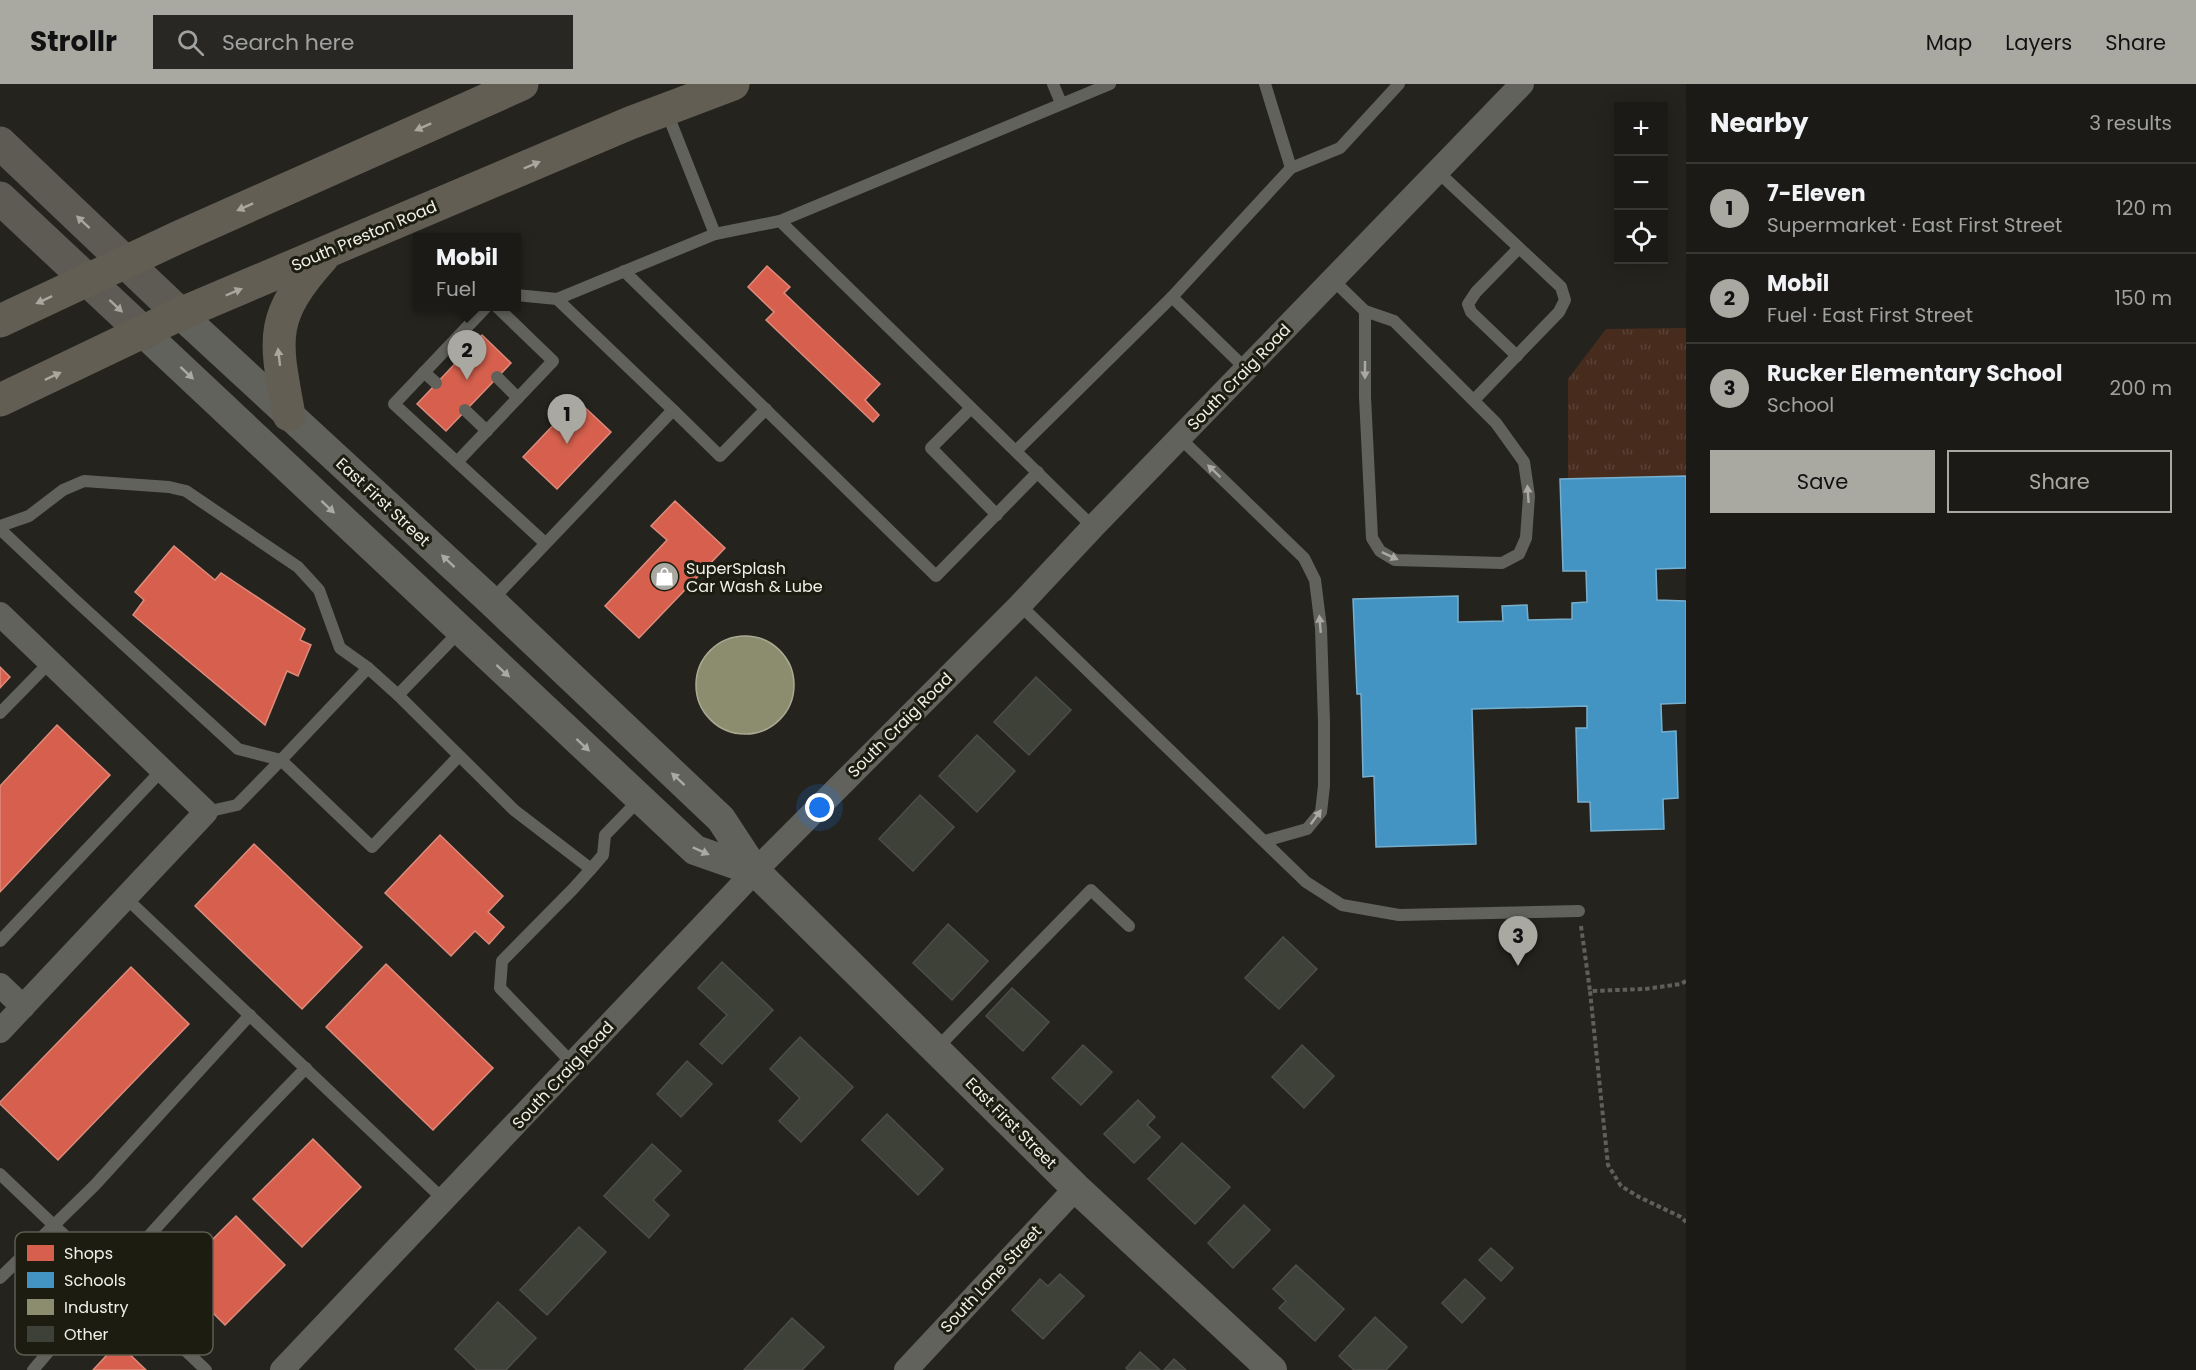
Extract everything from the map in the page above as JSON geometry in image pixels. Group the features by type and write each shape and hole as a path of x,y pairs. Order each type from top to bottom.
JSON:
{"main road":[{"path":"0,321 522,84"},
{"name":"South Preston Road","path":"0,400 180,314 733,84"},
{"name":"East First Street","path":"0,143 180,314"},
{"name":"East First Street","path":"0,198 144,333"},
{"path":"288,415 278,354 279,329 292,295 305,276 327,252"}],"street":[{"name":"South Craig Road","path":"282,1370 755,871 1020,605 1522,84"},
{"name":"East First Street","path":"180,314 491,601 721,819 755,871 1076,1188 1272,1370"},
{"name":"East First Street","path":"144,333 694,850 755,871"},
{"path":"460,631 491,601"},
{"path":"0,614 206,812 0,1031"},
{"path":"0,985 23,1007"},
{"name":"South Lane Street","path":"906,1370 1076,1188"}],"lane":[{"path":"1053,84 1061,103"},
{"path":"521,295 557,298 715,234 780,221 1110,84"},
{"path":"1265,84 1291,168"},
{"path":"1016,451 1172,297 1291,168 1340,148 1399,84"},
{"path":"666,110 715,234"},
{"path":"1437,171 1561,287 1565,300 1559,312 1474,400"},
{"path":"780,221 1093,527"},
{"path":"1517,356 1471,312 1468,304 1476,292 1519,248"},
{"path":"624,271 936,576 1038,472"},
{"path":"1332,279 1365,311 1394,321 1496,423 1524,462 1529,496 1526,538 1519,554 1502,563 1395,560 1380,551 1372,538 1365,397 1365,311"},
{"path":"1172,297 1246,369"},
{"path":"557,298 720,456 766,409"},
{"path":"482,311 394,404 545,543"},
{"path":"457,462 553,361 501,311"},
{"path":"456,339 468,350"},
{"path":"424,372 436,383"},
{"path":"497,377 518,398"},
{"path":"971,408 931,448 997,515"},
{"path":"465,410 487,431"},
{"path":"491,601 673,410"},
{"path":"1180,438 1304,558 1315,580 1321,628 1324,722 1324,786 1321,812 1306,829 1265,841"},
{"path":"459,756 372,847 281,760 238,749 73,598 0,527 29,516 63,490 84,481 169,487 186,491 298,567 319,590 340,648 368,668 398,695 514,810 591,869"},
{"path":"1020,605 1306,882 1342,905 1399,915 1579,910"},
{"path":"398,695 460,631"},
{"path":"0,713 50,662"},
{"path":"206,812 237,805 368,668"},
{"path":"0,941 163,769"},
{"path":"573,1064 500,988 502,961 573,890 603,855 605,835 640,799"},
{"path":"936,1049 1091,890 1129,926"},
{"path":"126,898 444,1200"},
{"path":"46,1232 95,1185 250,1016"},
{"path":"152,1232 245,1130 306,1068"},
{"path":"0,1174 60,1232"},
{"path":"0,1278 15,1263"},
{"path":"33,1370 46,1355"},
{"path":"190,1355 206,1370"}],"path":[{"path":"1579,910 1608,1165 1621,1186 1681,1217 1686,1222"},
{"path":"1590,991 1645,989 1681,984 1686,981"}],"green space":[{"path":"1686,328 1686,476 1568,479 1568,379 1606,329"}],"building: Shops":[{"path":"767,266 790,287 784,293 880,384 865,400 879,415 873,422 766,320 774,312 748,287"},
{"path":"482,335 511,363 446,431 417,404"},
{"path":"577,400 611,432 557,489 523,457"},
{"name":"SuperSplash Car Wash & Lube","path":"675,501 725,548 639,638 605,606 667,540 651,526"},
{"path":"174,546 215,580 221,573 305,629 300,640 311,645 298,676 287,671 265,725 133,615 144,600 135,592"},
{"path":"0,667 10,677 0,688"},
{"path":"57,725 110,775 0,892 0,786"},
{"path":"440,835 503,896 488,912 504,927 489,944 475,931 451,956 385,893"},
{"path":"254,844 362,947 302,1009 195,906"},
{"path":"386,964 493,1068 433,1130 326,1027"},
{"path":"131,967 189,1024 58,1160 0,1102"},
{"path":"313,1139 361,1187 302,1247 253,1199"},
{"path":"236,1216 285,1265 225,1325 213,1313 213,1239"},
{"path":"107,1355 130,1355 146,1370 93,1370"}],"building: Schools":[{"path":"1686,476 1686,568 1656,569 1657,600 1686,601 1686,703 1661,704 1662,732 1676,731 1678,798 1663,799 1664,829 1591,831 1590,802 1578,802 1576,728 1587,728 1587,706 1472,709 1476,844 1376,847 1374,776 1363,777 1361,694 1357,694 1353,599 1458,596 1458,622 1503,621 1502,606 1527,605 1528,620 1572,619 1572,603 1587,602 1586,571 1563,571 1560,479"}],"building: Industry":[{"path":"745,636 764,640 779,651 790,666 794,685 790,704 779,719 764,730 745,734 726,730 711,719 700,704 696,685 700,666 711,651 726,640"}],"building: Other":[{"path":"1036,677 1071,710 1029,755 994,722"},
{"path":"977,735 1015,771 977,812 939,776"},
{"path":"920,795 954,827 913,871 879,839"},
{"path":"948,924 988,961 952,1000 913,963"},
{"path":"1283,937 1317,969 1279,1009 1245,978"},
{"path":"722,962 773,1010 722,1064 700,1044 727,1015 698,988"},
{"path":"1012,988 1049,1022 1023,1051 986,1016"},
{"path":"800,1037 853,1087 801,1142 779,1121 800,1098 770,1069"},
{"path":"1083,1045 1112,1072 1081,1105 1052,1078"},
{"path":"1302,1045 1334,1076 1304,1108 1272,1077"},
{"path":"687,1061 712,1084 681,1117 657,1094"},
{"path":"1138,1100 1155,1117 1147,1125 1160,1137 1134,1163 1104,1134"},
{"path":"887,1114 943,1169 918,1195 862,1140"},
{"path":"1182,1143 1230,1187 1195,1224 1148,1179"},
{"path":"652,1144 681,1171 653,1200 669,1215 649,1238 604,1196"},
{"path":"1244,1205 1270,1230 1233,1268 1208,1243"},
{"path":"579,1227 606,1252 547,1315 520,1290"},
{"path":"1491,1248 1513,1268 1501,1281 1479,1260"},
{"path":"1296,1265 1344,1309 1315,1341 1279,1308 1286,1301 1273,1289"},
{"path":"1060,1274 1084,1296 1043,1339 1012,1310 1040,1279 1048,1286"},
{"path":"1465,1279 1485,1298 1462,1323 1442,1303"},
{"path":"498,1302 536,1338 506,1370 477,1370 455,1349"},
{"path":"1375,1317 1407,1347 1386,1370 1354,1370 1339,1356"},
{"path":"792,1318 824,1347 802,1370 744,1370"},
{"path":"1140,1352 1160,1370 1128,1370 1126,1368"},
{"path":"1174,1359 1186,1370 1164,1370"}],"place":[{"name":"Mobil","path":"467,380"},
{"name":"7-Eleven","path":"567,444"},
{"name":"SuperSplash Car Wash & Lube","path":"665,577"},
{"name":"Rucker Elementary School","path":"1518,966"}]}
